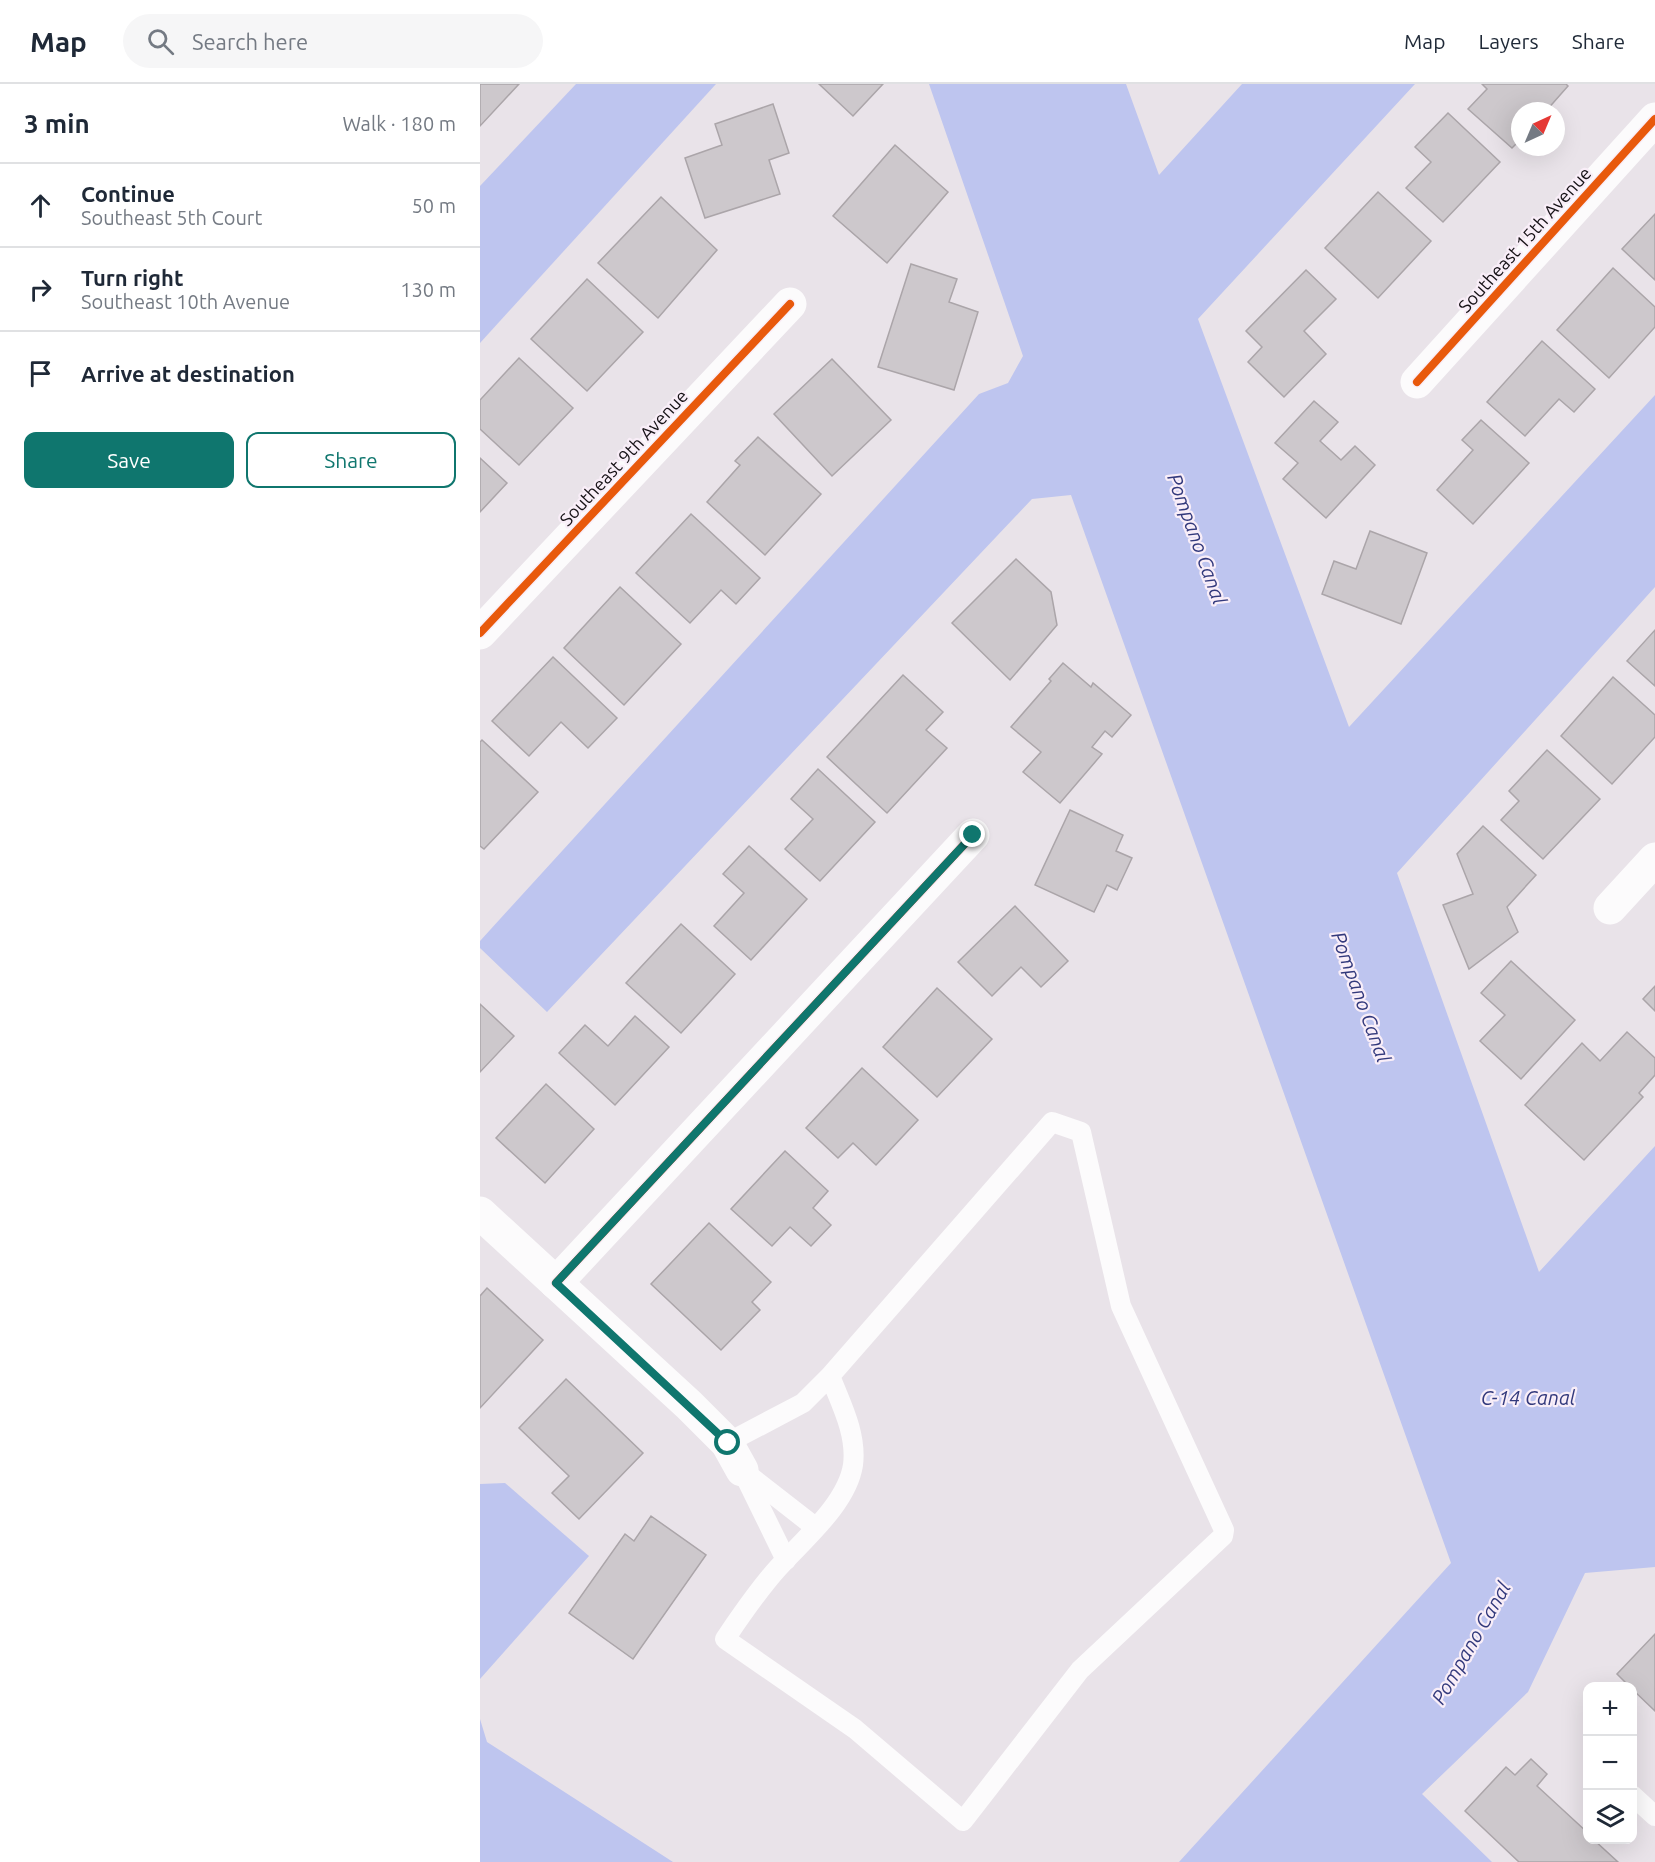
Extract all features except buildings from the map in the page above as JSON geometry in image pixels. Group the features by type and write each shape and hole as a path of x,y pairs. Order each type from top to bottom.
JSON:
{"street":[{"name":"Southeast 15th Avenue","path":"1417,382 1655,119"},
{"name":"Southeast 9th Avenue","path":"480,633 790,304"},
{"path":"556,1283 973,835"},
{"path":"1611,908 1655,860"},
{"path":"480,1213 556,1283 735,1457"}],"lane":[{"path":"735,1457 803,1403 830,1376 1052,1122 1081,1132 1120,1306 1224,1530 1223,1536 1080,1670 963,1821 855,1729 725,1639 753,1598 832,1508 846,1487 853,1464 851,1430 830,1376"},
{"path":"735,1457 816,1527"},
{"path":"735,1457 786,1560"},
{"path":"1637,1800 1655,1816"}],"water":[{"path":"576,84 716,84 480,343 480,186"},
{"name":"C-14 Canal","path":"929,84 1126,84 1159,175 1242,84 1415,84 1198,319 1349,727 1655,395 1655,587 1397,873 1539,1272 1655,1146 1655,1567 1585,1573 1528,1692 1422,1794 1492,1862 1179,1862 1451,1563 1071,495 1032,499 547,1012 480,948 480,941 979,394 1008,383 1023,356"},
{"path":"505,1483 589,1556 480,1679 480,1484"},
{"path":"480,1719 487,1742 673,1862 480,1862"}],"cycle path":[{"path":"1417,382 1655,119"},
{"path":"480,633 790,304"},
{"path":"556,1283 973,835"}],"route":[{"path":"728,1443 556,1283 973,835"}],"water label":[{"name":"Pompano Canal","path":"1197,539"},
{"name":"Pompano Canal","path":"1361,997"},
{"name":"Pompano Canal","path":"1471,1643"}]}
